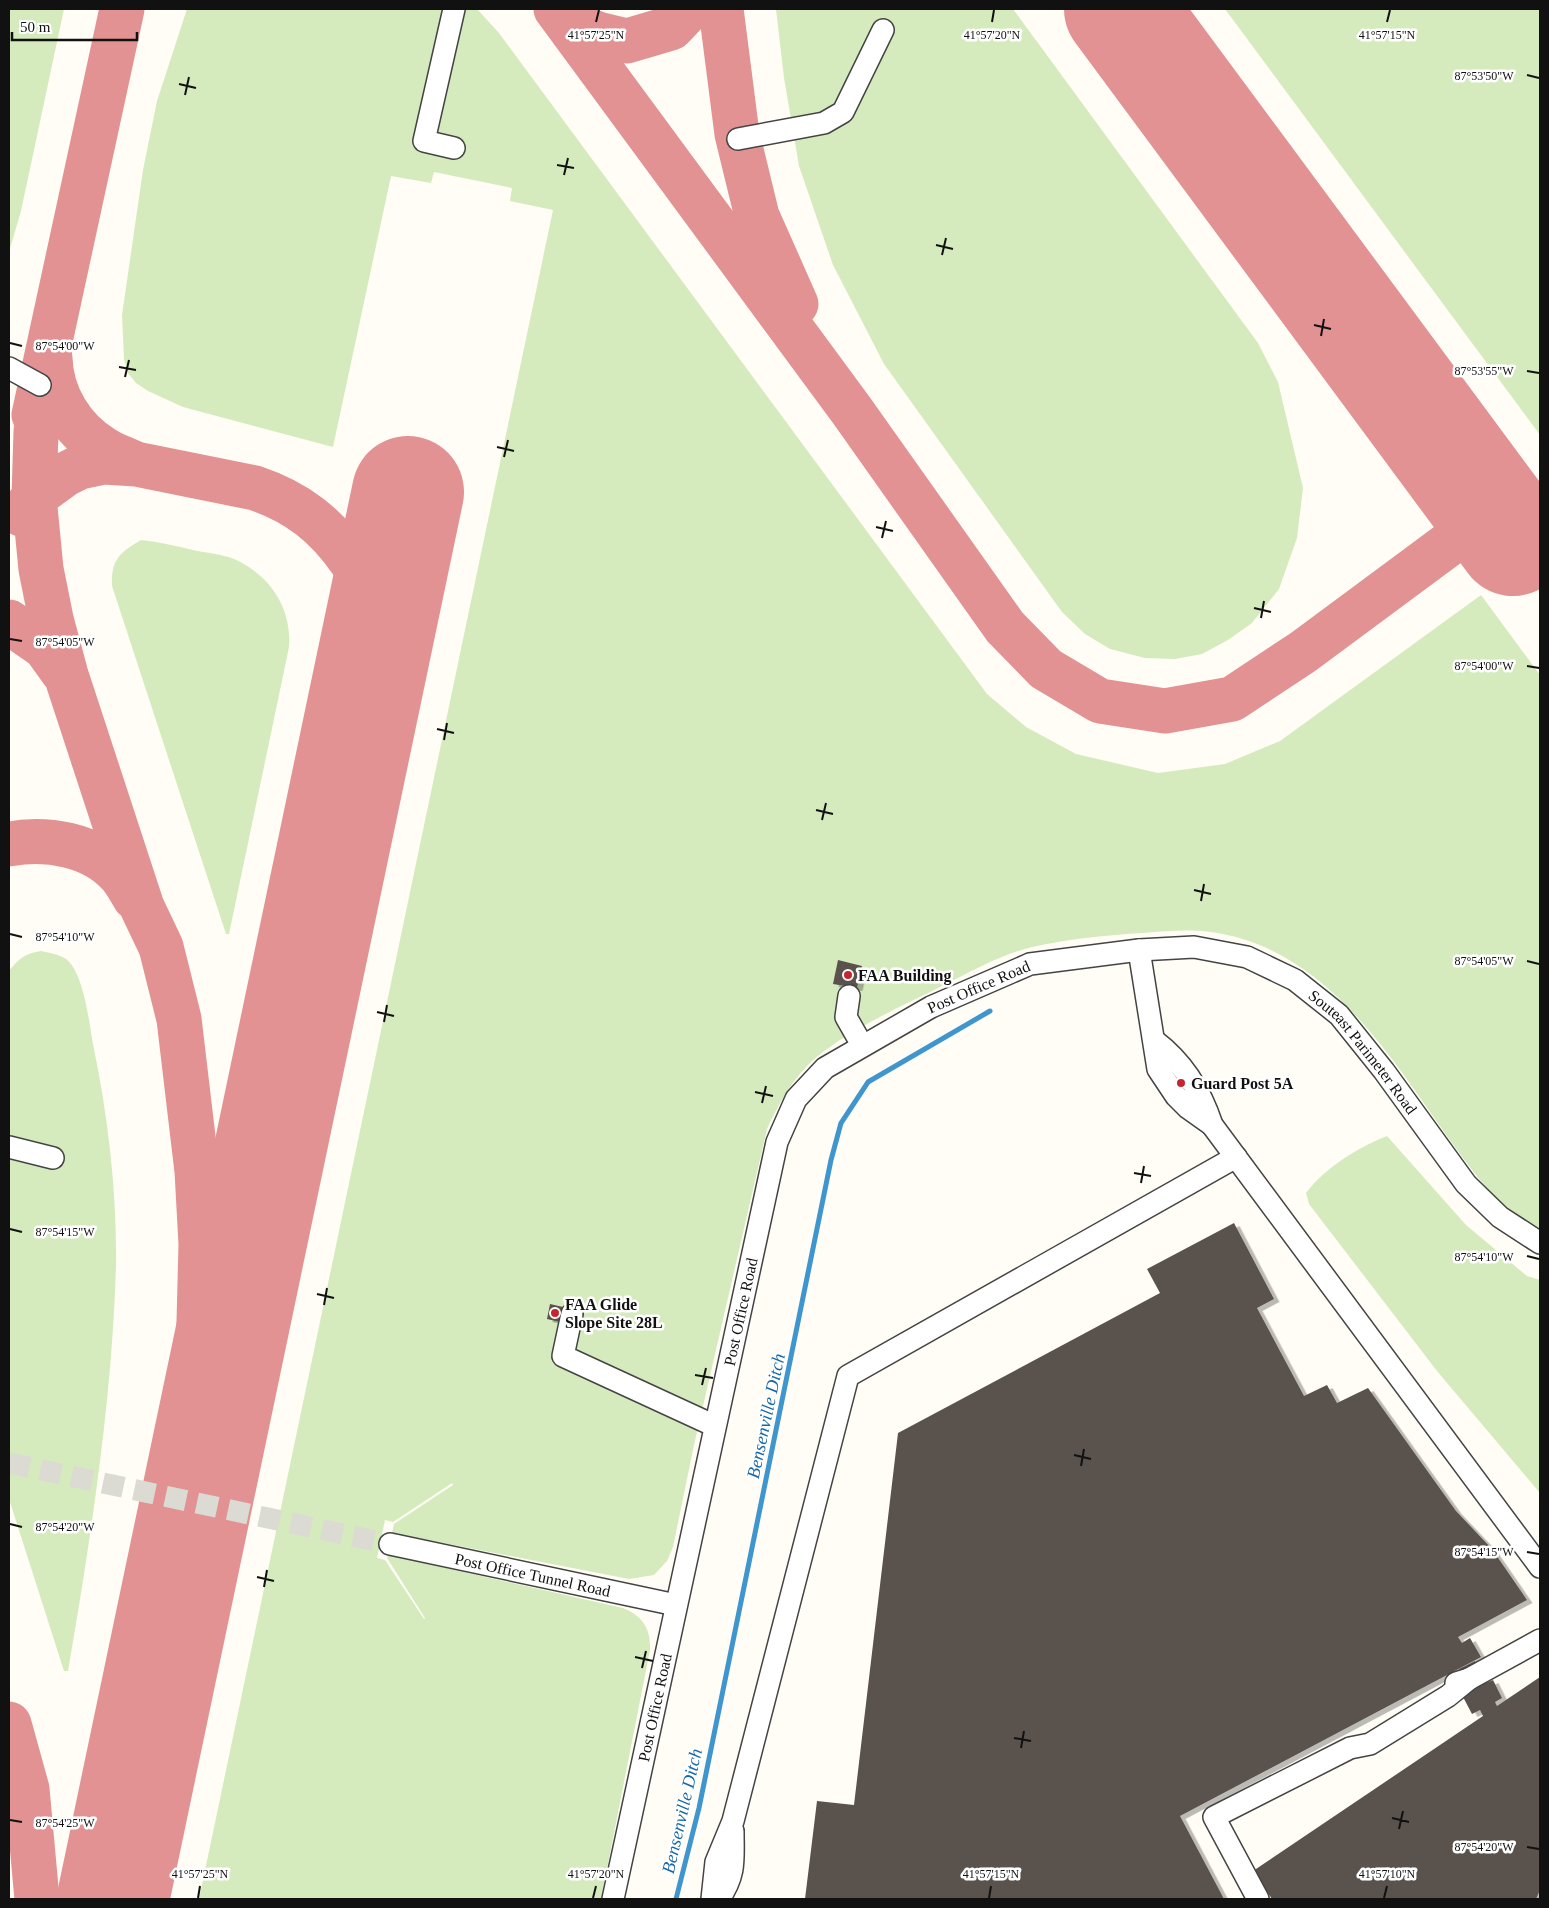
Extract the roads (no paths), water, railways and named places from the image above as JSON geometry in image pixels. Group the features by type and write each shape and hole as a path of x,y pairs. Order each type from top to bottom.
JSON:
{"lane":[{"path":"454,9 424,141 454,148"},
{"path":"738,139 824,123 843,112 883,30"},
{"path":"9,368 40,385"},
{"name":"Souteast Parimeter Road","path":"1139,950 1194,946 1247,958 1294,980 1339,1016 1384,1071 1466,1184 1500,1217 1540,1242"},
{"path":"1139,950 1158,1069 1176,1096 1188,1108 1212,1125 1540,1567"},
{"name":"Post Office Road","path":"613,1899 777,1142 796,1100 825,1068 931,1007 1030,964 1139,950"},
{"path":"849,996 846,1017 862,1045"},
{"path":"9,1147 53,1158"},
{"path":"714,1893 716,1862 732,1821 848,1376 1236,1158"},
{"path":"572,1314 563,1356 715,1426"},
{"name":"Post Office Tunnel Road","path":"390,1544 676,1605"},
{"path":"1258,1899 1214,1817 1350,1748 1374,1728 1446,1687 1469,1679 1540,1640"},
{"path":"714,1893 729,1883 732,1870 732,1821"}],"waterway":[{"name":"Bensenville Ditch","path":"676,1899 699,1808 831,1160 841,1123 868,1082 990,1011"}],"tunnel":[{"path":"9,1463 390,1544"}],"place":[{"name":"FAA Building","path":"848,975"},
{"name":"Guard Post 5A","path":"1181,1083"},
{"name":"FAA Glide Slope Site 28L","path":"555,1313"}]}
